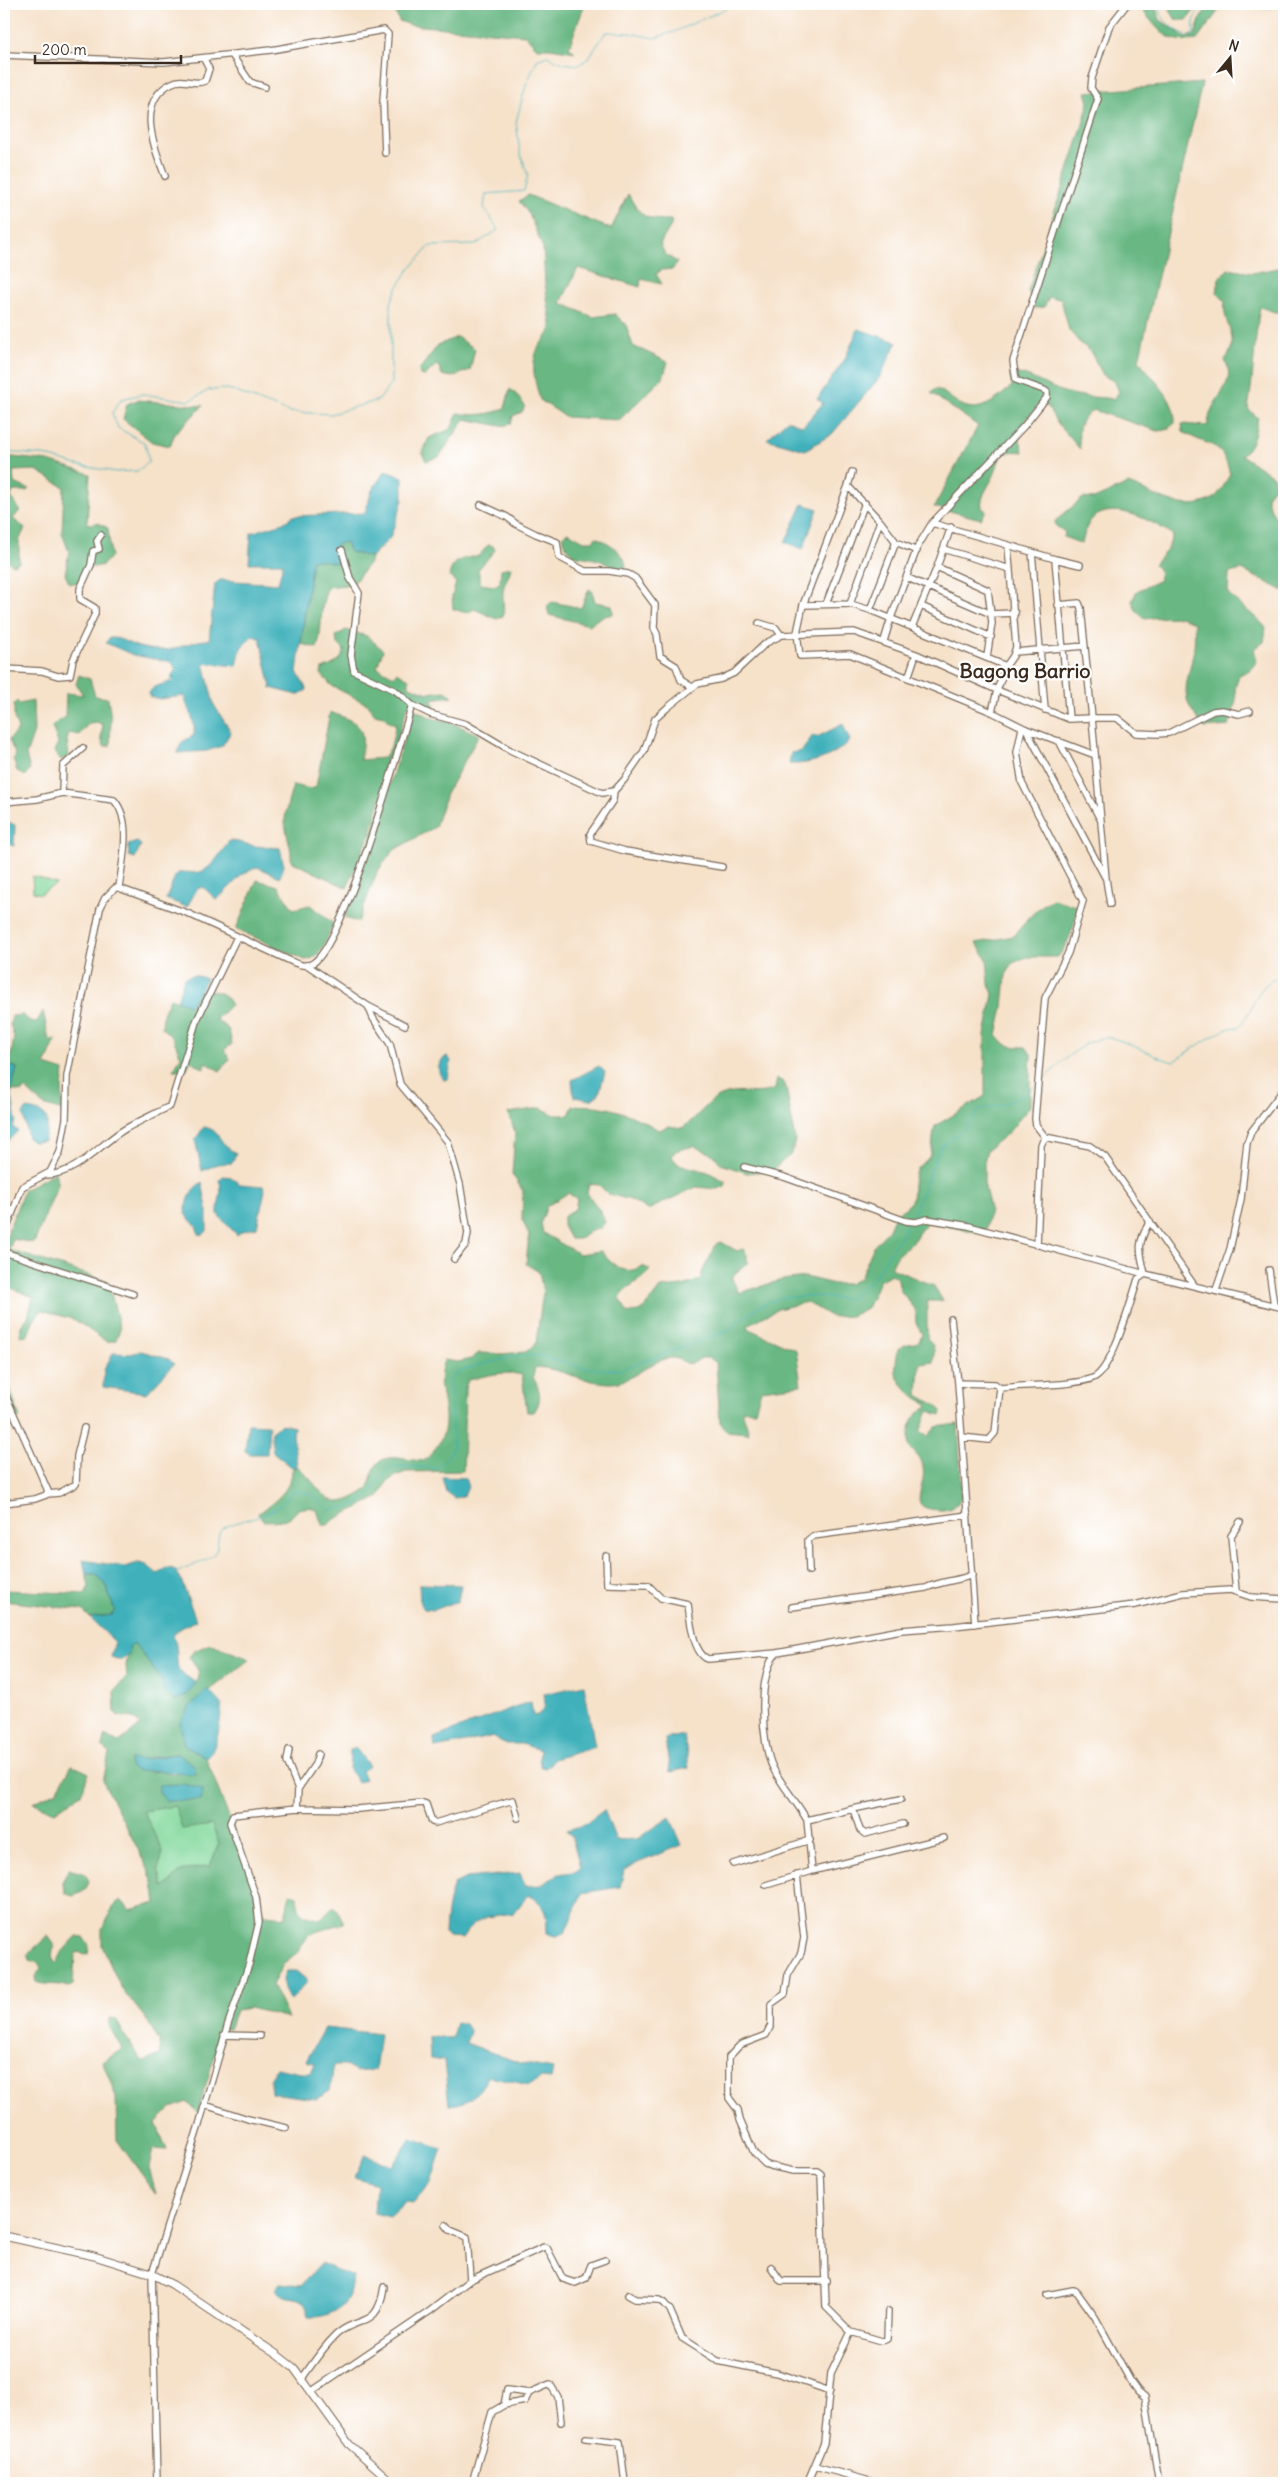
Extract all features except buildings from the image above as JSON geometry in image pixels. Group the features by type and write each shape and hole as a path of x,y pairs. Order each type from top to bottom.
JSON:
{"main road":[{"path":"4,2236 68,2249 152,2274 173,2285 276,2354 302,2378 349,2444 393,2483"}],"street":[{"path":"884,641 890,618 908,578 917,551 932,523 1024,426 1047,397 1046,390 1017,381 1012,364 1098,98 1091,88 1092,78 1109,28 1127,4"},
{"path":"4,55 152,62 204,59 384,30 388,34 383,102 385,153"},
{"path":"232,55 250,82 265,87"},
{"path":"165,176 154,146 151,103 159,91 172,82 181,80 200,83 205,81 209,69 204,59"},
{"path":"852,472 803,605 797,634 800,656 850,654 992,712 1024,728 1095,755"},
{"path":"848,486 865,503 896,542 917,551"},
{"path":"826,604 865,503"},
{"path":"481,505 507,517 536,534 557,542 559,557 575,568 597,573 609,571 628,574 635,578 655,606 654,628 658,639 657,652 676,666 681,680 692,687"},
{"path":"850,604 880,521"},
{"path":"932,523 1080,565"},
{"path":"912,627 951,527"},
{"path":"4,669 42,671 58,676 70,675 73,660 95,614 95,608 80,599 80,592 91,564 93,550 99,549 97,541 101,535"},
{"path":"870,610 896,542"},
{"path":"992,712 1006,666 1015,652 1015,613 1008,545"},
{"path":"943,549 1010,569"},
{"path":"342,550 350,578 360,593 351,655 354,672 396,691 412,705 430,714 466,724 510,750 596,792 606,793 614,790 624,780 640,757 655,719 692,687 730,676 766,643 780,635 850,631 884,641 1069,719 1118,718 1136,733 1169,733 1213,711 1222,710 1239,714 1250,710"},
{"path":"1032,552 1045,710"},
{"path":"1055,559 1069,719"},
{"path":"937,567 987,589 991,614 991,637 987,657"},
{"path":"908,578 991,614 1015,613"},
{"path":"803,605 850,604 870,610 1006,666"},
{"path":"1058,605 1079,604 1085,646 1106,879 1110,904"},
{"path":"921,606 991,637"},
{"path":"759,623 776,628 780,635"},
{"path":"1015,652 1085,646"},
{"path":"908,678 916,654"},
{"path":"307,965 315,961 325,950 341,919 373,833 412,705"},
{"path":"1024,728 1106,879"},
{"path":"1024,728 1017,752 1022,784 1084,901 1068,953 1045,998 1036,1125 1045,1137 1090,1146 1110,1163 1194,1285"},
{"path":"1059,741 1102,823"},
{"path":"62,793 63,766 84,748"},
{"path":"614,790 613,800 590,834 591,841 625,851 722,867"},
{"path":"4,802 36,799 62,793 104,797 117,803 124,826 120,888"},
{"path":"46,1175 54,1166 62,1145 66,1119 67,1076 100,909 108,893 115,888 120,888 186,913 295,963 307,965 368,1006 405,1025"},
{"path":"4,1236 22,1187 28,1182 46,1175 60,1174 74,1168 125,1129 170,1106 198,1017 237,936"},
{"path":"368,1006 375,1022 383,1030 390,1044 400,1084 448,1142 460,1184 468,1233 466,1244 454,1259"},
{"path":"1216,1290 1230,1249 1241,1199 1247,1143 1251,1132 1284,1089"},
{"path":"1037,1245 1041,1145 1045,1137"},
{"path":"744,1167 784,1177 906,1221 916,1222 927,1219 968,1226 1145,1274 1284,1308"},
{"path":"1145,1274 1139,1248 1142,1234 1150,1221"},
{"path":"4,1252 132,1294"},
{"path":"1269,1270 1274,1305"},
{"path":"958,1383 995,1384 1000,1388 1084,1381 1095,1376 1104,1367 1119,1335 1138,1280 1145,1274"},
{"path":"951,1318 958,1383 975,1624"},
{"path":"962,1437 989,1440 993,1437 1000,1388"},
{"path":"4,1392 47,1487 47,1494"},
{"path":"4,1503 35,1499 47,1494 59,1493 76,1484 77,1456 84,1428"},
{"path":"809,1571 808,1540 813,1536 968,1515"},
{"path":"1236,1591 1231,1536 1240,1522"},
{"path":"606,1556 607,1584 648,1585 661,1598 688,1604 689,1619 699,1650 708,1660 778,1653 869,1634 975,1624 1135,1605 1183,1593 1236,1591 1251,1597 1284,1600"},
{"path":"792,1607 926,1588 937,1583 960,1580 972,1575"},
{"path":"778,1653 769,1663 764,1686 767,1749 774,1769 807,1820 812,1871"},
{"path":"289,1750 287,1761 298,1789 297,1808"},
{"path":"298,1789 315,1764 318,1754"},
{"path":"807,1820 901,1799"},
{"path":"157,2483 152,2274 205,2105 224,2035 249,1964 260,1922 256,1898 230,1823 230,1818 234,1815 297,1808 358,1809 423,1803 426,1804 432,1822 435,1823 513,1800 518,1818"},
{"path":"852,1809 860,1830 865,1834 903,1824"},
{"path":"766,1885 812,1871 944,1838"},
{"path":"733,1864 810,1840"},
{"path":"797,1875 804,1938 802,1951 788,1975 785,1994 771,2004 771,2025 766,2035 740,2045 729,2056 729,2098 738,2110 751,2146 765,2164 793,2171 817,2171 821,2174 827,2281 826,2307 851,2332 879,2341 886,2341 888,2311"},
{"path":"224,2035 260,2036"},
{"path":"205,2105 248,2119 286,2128"},
{"path":"446,2225 450,2230 467,2237 470,2280"},
{"path":"312,2391 430,2311 470,2280 544,2248 547,2248 559,2268 562,2279 575,2283 586,2278 591,2265 605,2260"},
{"path":"771,2268 781,2281 827,2281"},
{"path":"302,2378 336,2335 372,2317 381,2302 384,2287"},
{"path":"1047,2295 1073,2290 1077,2292 1095,2317 1130,2380 1138,2391 1145,2396 1159,2483"},
{"path":"628,2295 635,2299 659,2300 664,2303 670,2310 682,2338 718,2361 777,2373 830,2391"},
{"path":"807,2483 824,2443 831,2373 851,2332"},
{"path":"504,2405 507,2390 529,2393 548,2384 552,2386 558,2397 561,2422"},
{"path":"472,2483 492,2412 504,2405 525,2401 529,2393"},
{"path":"586,2438 620,2442 625,2483"},
{"path":"814,2466 877,2483"}],"green space":[{"path":"397,4 585,4 569,47 575,52 537,48 525,35 411,25 399,21 395,12"},
{"path":"1137,4 1154,4 1160,20 1187,38 1195,35 1201,17 1210,4 1231,4 1219,10 1197,40 1186,41 1176,40 1162,32"},
{"path":"1166,4 1199,4 1187,20 1176,20"},
{"path":"1235,4 1284,4 1284,6 1265,8"},
{"path":"1202,83 1139,360 1172,405 1175,423 1166,430 1158,431 1093,410 1087,414 1079,427 1080,449 1057,423 1046,404 1041,402 1018,430 1023,452 1014,451 1007,453 1000,459 995,474 983,497 982,508 986,511 981,519 934,507 978,426 931,393 936,389 958,403 973,408 987,405 1012,386 1010,373 1023,375 1070,394 1114,399 1119,392 1115,382 1103,375 1090,351 1069,330 1061,299 1049,297 1044,307 1035,308 1028,291 1082,128 1089,102 1086,92"},
{"path":"628,194 640,212 645,216 671,220 672,224 660,244 665,254 677,262 673,269 662,270 656,274 662,284 641,279 640,287 578,268 561,303 593,317 615,314 626,325 633,346 668,362 663,378 619,420 566,417 540,400 536,386 535,359 540,345 549,333 551,324 545,284 543,248 529,214 519,201 528,195 611,229"},
{"path":"1284,267 1284,315 1260,307 1248,409 1258,418 1251,443 1241,455 1273,476 1276,484 1267,496 1285,539 1284,591 1242,570 1229,573 1228,593 1266,628 1264,642 1254,649 1257,661 1250,670 1239,675 1235,689 1236,700 1229,726 1205,728 1192,711 1186,690 1194,646 1194,623 1182,617 1144,618 1137,612 1132,601 1137,591 1160,580 1159,569 1154,564 1167,550 1173,535 1145,519 1123,512 1112,511 1102,513 1093,518 1086,530 1082,544 1064,537 1065,532 1056,526 1055,521 1083,498 1094,499 1128,484 1180,504 1202,503 1218,494 1230,474 1223,455 1213,446 1183,432 1182,424 1207,426 1211,411 1228,381 1228,367 1225,360 1230,351 1232,337 1226,317 1225,301 1217,293 1219,278 1228,269 1252,273"},
{"path":"457,337 475,349 470,370 452,377 442,375 439,367 436,365 425,376 420,375 419,370 438,345"},
{"path":"510,389 525,406 522,412 513,416 511,424 501,426 465,419 439,457 426,461 422,453 429,438 451,429 458,413 482,414 505,408"},
{"path":"137,400 203,406 175,433 170,446 152,442 123,419 127,404"},
{"path":"4,456 48,461 90,474 87,524 98,523 108,528 111,556 103,565 84,569 80,583 69,583 65,574 69,552 62,533 64,487 36,470 13,471 14,483 29,489 26,491 13,491 11,497 20,510 13,519 25,528 19,541 19,562 13,565 7,560 7,544 6,542 4,544"},
{"path":"568,532 584,541 593,541 596,537 606,542 619,552 626,566 620,570 601,561 571,553 562,536"},
{"path":"346,542 350,552 371,557 370,562 353,584 328,587 323,602 317,648 301,644 312,559 337,543"},
{"path":"488,545 493,546 495,550 478,570 481,584 494,586 500,583 501,569 511,567 503,590 503,616 497,619 474,609 467,613 453,609 452,596 456,583 449,576 453,566 459,560 479,556"},
{"path":"589,589 592,591 595,602 612,605 613,614 601,617 589,625 549,615 547,606 552,602 581,608"},
{"path":"346,630 367,636 383,650 377,667 394,676 397,672 409,679 409,686 428,693 445,691 453,696 431,699 436,709 416,703 407,707 371,832 347,888 291,861 291,850 285,821 293,785 311,789 316,787 330,712 355,723 359,728 362,733 360,760 384,758 391,747 396,724 389,722 384,716 374,714 369,705 332,686 321,674 322,669 336,662 343,654 344,650 337,643 336,636"},
{"path":"79,675 90,679 95,696 108,698 111,719 110,746 104,746 101,737 103,725 97,722 89,723 79,735 69,733 67,740 69,757 61,760 54,751 58,743 52,727 58,721 65,718 66,693 83,695 76,684"},
{"path":"17,701 19,704 33,701 34,732 26,755 30,770 25,776 17,771 13,759 16,756 9,740 18,729 14,718 14,704"},
{"path":"414,709 432,718 451,722 479,735 446,794 435,827 394,850 377,872 358,922 345,918"},
{"path":"32,876 57,884 40,894 33,892"},
{"path":"257,880 278,886 293,909 310,905 333,923 324,946 316,956 305,960 236,929"},
{"path":"1053,899 1077,906 1075,920 1066,945 1058,957 1027,957 1013,963 1006,975 1003,1007 997,1035 1009,1046 1026,1047 1032,1056 1030,1065 1030,1106 1008,1133 987,1150 984,1162 984,1183 990,1209 985,1234 928,1222 911,1244 897,1256 891,1268 934,1286 943,1301 927,1301 927,1338 933,1346 934,1355 933,1362 920,1364 918,1395 942,1411 941,1415 928,1411 920,1432 928,1436 936,1427 958,1424 962,1497 954,1507 945,1510 929,1509 920,1502 923,1467 920,1459 909,1447 909,1432 914,1418 928,1406 926,1402 917,1398 904,1386 897,1377 896,1367 898,1349 904,1345 919,1342 922,1334 916,1323 915,1309 900,1290 898,1279 891,1274 879,1281 867,1308 851,1316 832,1317 807,1302 778,1309 748,1325 749,1329 796,1350 801,1385 761,1390 755,1411 742,1410 749,1433 726,1431 720,1422 716,1362 709,1358 701,1358 692,1363 675,1358 662,1360 626,1380 610,1383 591,1381 554,1370 535,1367 533,1377 539,1390 539,1403 534,1412 527,1412 522,1375 501,1373 488,1375 468,1380 465,1388 463,1471 406,1472 395,1476 387,1482 379,1497 333,1520 328,1525 322,1525 317,1510 309,1507 298,1509 287,1519 263,1521 258,1513 281,1495 289,1483 292,1470 297,1466 328,1498 335,1501 344,1501 355,1497 369,1488 376,1466 387,1458 424,1461 436,1447 443,1434 445,1422 441,1374 444,1360 458,1362 471,1359 479,1353 526,1352 536,1343 543,1292 539,1272 526,1264 529,1235 522,1219 523,1191 512,1174 515,1132 508,1113 541,1108 555,1115 569,1115 573,1106 596,1106 618,1111 659,1130 669,1126 682,1128 711,1102 721,1096 735,1093 769,1091 775,1089 777,1079 782,1081 786,1087 795,1140 792,1153 773,1170 747,1173 721,1164 714,1155 694,1146 675,1151 672,1157 678,1164 708,1172 726,1182 725,1186 717,1189 696,1187 648,1210 631,1200 608,1194 599,1185 589,1184 587,1193 601,1212 605,1222 601,1228 589,1231 579,1239 570,1239 563,1226 563,1217 575,1209 577,1199 568,1193 547,1206 541,1222 543,1233 579,1254 601,1251 610,1261 623,1269 633,1270 643,1266 650,1270 626,1290 620,1298 628,1314 644,1309 660,1288 683,1286 700,1280 716,1244 721,1242 737,1251 743,1249 747,1255 747,1264 734,1274 732,1279 739,1293 782,1280 805,1277 834,1284 849,1284 860,1278 874,1246 888,1231 896,1213 909,1205 916,1171 931,1153 935,1126 985,1096 985,1035 993,994 989,984 987,959 976,943 1014,936 1036,910"},
{"path":"200,991 218,992 225,996 231,1005 216,1019 229,1030 232,1044 224,1050 230,1059 220,1071 204,1062 204,1069 191,1061 186,1070 173,1070 181,1057 173,1038 162,1028 163,1014 170,998 190,1005"},
{"path":"43,1011 49,1040 56,1040 45,1065 64,1071 62,1088 63,1111 43,1105 25,1088 22,1092 11,1090 17,1068 4,1064 4,1057 11,1055 14,1037 10,1024 12,1016 23,1015 30,1021 37,1022"},
{"path":"55,1172 58,1184 34,1243 13,1239 9,1250 108,1281 120,1329 116,1340 107,1342 75,1320 42,1310 33,1321 28,1335 20,1336 21,1326 28,1317 33,1297 11,1288 4,1300 4,1250 9,1228 24,1190"},
{"path":"4,1370 20,1418 17,1419 4,1387"},
{"path":"86,1574 96,1574 105,1585 115,1610 112,1615 90,1618 82,1610 4,1601 4,1590 85,1594 89,1586"},
{"path":"135,1644 162,1681 164,1691 187,1695 199,1678 198,1670 189,1657 194,1651 210,1644 250,1659 200,1698 181,1732 184,1746 206,1758 245,1859 259,1908 266,1915 285,1917 290,1894 297,1896 300,1911 305,1915 320,1920 332,1907 338,1911 344,1923 309,1934 298,1952 284,1963 272,1985 288,2018 250,2008 236,2010 229,2029 222,2029 198,2113 187,2102 171,2108 156,2123 167,2150 153,2149 149,2168 156,2194 117,2140 116,2097 103,2062 122,2049 109,2026 110,2018 116,2019 143,2062 160,2055 159,2041 148,2022 120,1986 102,1946 102,1930 115,1904 121,1900 130,1910 156,1903 153,1883 148,1869 103,1781 109,1753 102,1746 105,1735 118,1743 141,1725 133,1718 118,1716 115,1712 114,1692 127,1676 126,1665 130,1646","holes":["177,1754 194,1765 175,1775 159,1771 149,1772 142,1761 151,1757","175,1806 182,1829 212,1825 219,1843 210,1866 181,1871 170,1883 163,1887 158,1869 163,1852 143,1811"]},
{"path":"72,1765 89,1773 81,1794 55,1812 33,1803 57,1791"},
{"path":"175,1806 212,1825 219,1843 210,1866 181,1871 170,1883 162,1887 158,1869 163,1852 143,1811"},
{"path":"69,1869 85,1874 89,1881 83,1891 72,1896 66,1893 62,1882"},
{"path":"48,1936 54,1944 52,1956 55,1962 58,1961 63,1951 77,1936 83,1937 89,1946 88,1954 84,1955 79,1952 75,1954 73,1985 69,1987 36,1982 35,1976 41,1969 38,1963 30,1960 28,1954"}],"water":[{"path":"858,329 897,342 880,377 832,434 805,450 767,439 787,420 803,426 823,403 817,399 845,359"},
{"path":"385,471 403,477 403,500 390,538 371,557 350,552 346,542 337,544 338,563 312,559 297,672 307,690 297,695 271,688 260,638 252,636 241,648 237,666 204,663 214,705 231,732 222,746 207,751 177,753 182,742 194,735 193,720 184,696 159,699 150,697 149,693 154,687 173,681 171,678 176,669 171,662 133,655 106,643 109,638 121,640 142,648 160,650 169,650 197,641 209,640 215,584 220,580 278,584 283,563 249,563 251,533 283,523 293,516 365,513 372,490"},
{"path":"803,504 818,509 803,549 785,542"},
{"path":"843,724 850,741 843,747 821,759 789,764 791,753 802,751 813,735 817,737"},
{"path":"4,820 15,825 14,846 4,843"},
{"path":"230,840 255,846 280,848 284,866 280,877 257,867 242,875 217,900 203,887 197,889 187,907 166,899 176,874 200,872 209,867"},
{"path":"137,842 141,845 135,858 129,856 128,845"},
{"path":"192,975 206,978 190,1005 177,1001 184,978"},
{"path":"447,1056 451,1061 448,1079 444,1080 441,1077 439,1067 441,1061"},
{"path":"4,1064 17,1068 11,1090 16,1121 13,1127 18,1131 4,1145"},
{"path":"599,1066 605,1072 599,1094 591,1100 574,1097 572,1080"},
{"path":"26,1109 40,1112 44,1115 47,1128 44,1141 32,1142 28,1138 23,1114"},
{"path":"204,1127 214,1131 226,1146 236,1153 232,1163 218,1164 202,1171 195,1140"},
{"path":"223,1176 231,1177 240,1184 263,1186 265,1190 257,1227 242,1231 237,1235 218,1215 221,1193 219,1180"},
{"path":"202,1182 207,1208 207,1231 203,1235 199,1234 196,1226 185,1214 192,1192"},
{"path":"141,1351 169,1359 174,1364 147,1393 103,1387 104,1370 113,1353 131,1354"},
{"path":"248,1424 269,1425 267,1454 250,1454 245,1451"},
{"path":"282,1424 294,1427 293,1435 297,1466 293,1468 273,1452 272,1431"},
{"path":"442,1477 465,1478 468,1487 463,1497 454,1498 446,1492"},
{"path":"83,1560 125,1567 138,1563 145,1564 158,1574 166,1568 174,1569 180,1577 196,1620 178,1630 173,1636 176,1644 179,1671 196,1683 187,1695 175,1701 164,1691 162,1681 135,1644 130,1646 129,1654 121,1660 111,1657 115,1642 90,1618 112,1615 115,1610 105,1585 96,1574 86,1574"},
{"path":"419,1584 461,1585 458,1601 434,1610 424,1609 420,1604"},
{"path":"584,1685 595,1747 554,1759 546,1768 541,1767 539,1759 540,1750 522,1744 507,1744 491,1737 435,1748 434,1738 531,1702 533,1716 537,1715 544,1709 544,1694"},
{"path":"208,1689 222,1704 214,1748 206,1758 184,1746 180,1723 188,1708"},
{"path":"684,1735 689,1768 670,1772 665,1739"},
{"path":"355,1747 369,1766 361,1771 365,1779 358,1783 349,1769 350,1750"},
{"path":"178,1754 194,1765 196,1774 137,1771 130,1767 130,1759 141,1760"},
{"path":"183,1784 203,1789 200,1800 166,1801 159,1792 159,1785"},
{"path":"604,1810 616,1840 637,1839 670,1817 682,1845 633,1865 624,1871 620,1887 582,1893 565,1933 557,1937 547,1933 544,1910 538,1901 528,1895 514,1913 487,1917 473,1924 463,1938 448,1937 445,1933 446,1920 454,1884 466,1878 520,1873 525,1886 541,1885 559,1874 577,1871 580,1867 572,1837 567,1830 584,1825"},
{"path":"286,1971 296,1971 308,1981 290,2001 283,1979"},
{"path":"456,2022 465,2024 470,2032 466,2043 520,2063 553,2069 551,2079 541,2078 529,2085 489,2076 481,2088 469,2100 449,2105 444,2061 430,2059 429,2037 452,2038"},
{"path":"325,2028 380,2034 375,2070 356,2072 344,2065 334,2065 330,2091 316,2099 271,2093 270,2077 276,2068 311,2073 315,2063 306,2061"},
{"path":"411,2138 442,2148 431,2183 414,2203 405,2202 389,2217 374,2213 376,2184 354,2177 365,2155 392,2166"},
{"path":"321,2263 353,2277 352,2286 345,2301 334,2312 318,2317 309,2317 304,2302 300,2299 280,2294 275,2289 280,2283 301,2285"}],"waterway":[{"path":"4,452 43,455 77,465 116,472 137,471 149,462 145,443 118,428 112,413 121,399 143,394 189,401 209,390 228,389 289,412 331,414 379,400 391,383 391,303 397,288 408,271 430,246 475,245 498,230 484,207 486,194 524,191 528,175 520,152 516,122 526,85 537,60 547,56 563,63 578,65 588,59 606,32 630,33 654,38 674,32 736,4"},
{"path":"1159,4 1162,16 1168,24 1189,36 1194,33 1195,17 1205,4"},
{"path":"1041,1081 1074,1052 1092,1041 1102,1038 1119,1040 1174,1062 1224,1030 1239,1027 1267,983 1284,976"},
{"path":"913,1216 940,1147 964,1129 979,1110 1001,1105 1025,1095 1034,1086"},
{"path":"176,1573 211,1557 216,1551 222,1529 270,1511 285,1500 291,1492 297,1491 312,1495 328,1510 342,1508 361,1502 366,1498 383,1475 393,1466 437,1468 450,1454 453,1446 450,1381 454,1375 464,1369 512,1357 536,1355 584,1368 619,1370 725,1332 758,1307 780,1298 809,1296 849,1299 873,1279 907,1226"}],"district":[{"name":"Bagong Barrio","path":"1025,670"}]}
